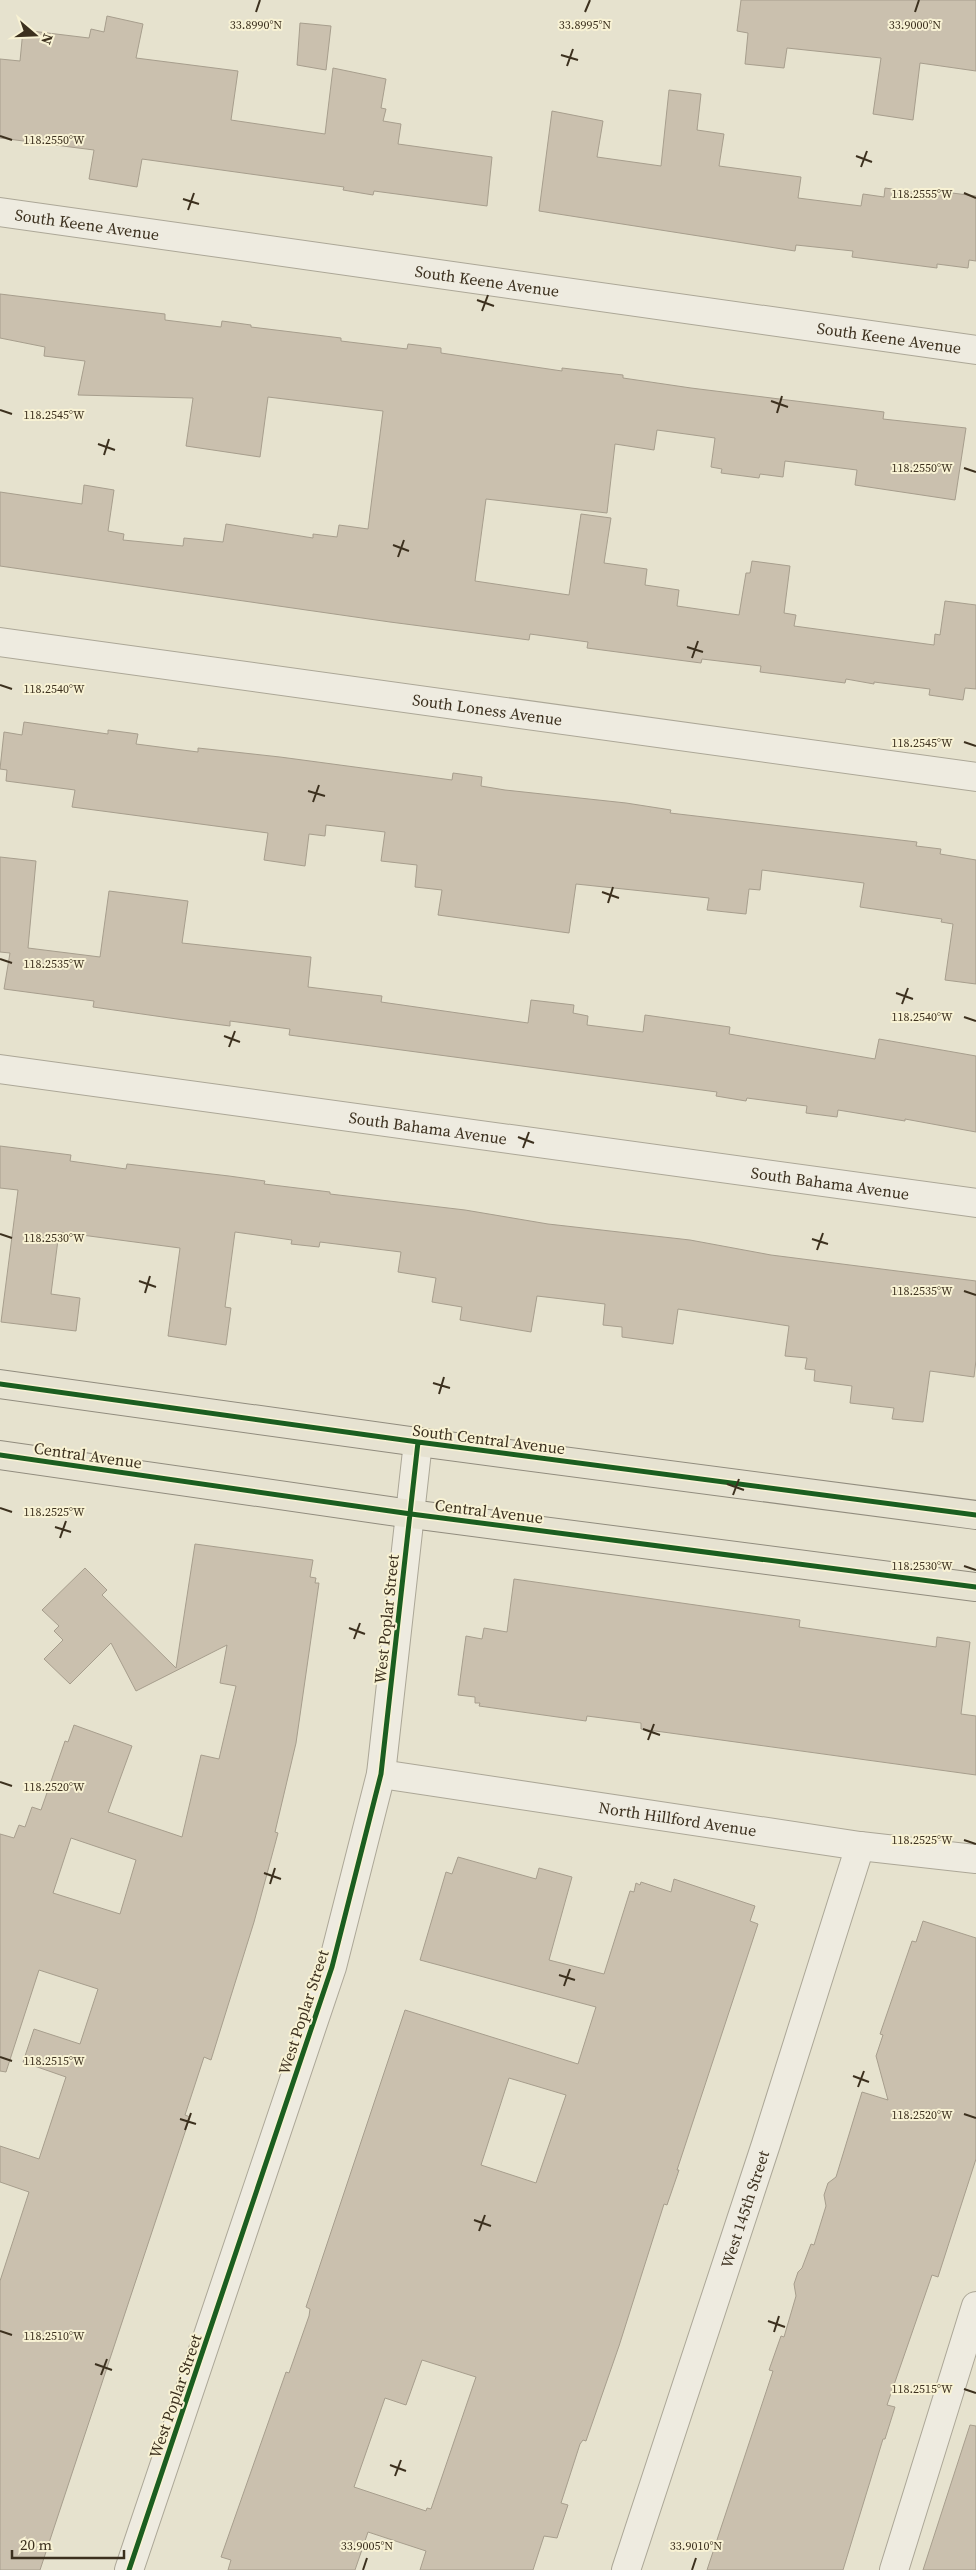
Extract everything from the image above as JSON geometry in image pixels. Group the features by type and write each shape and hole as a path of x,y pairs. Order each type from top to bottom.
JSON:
{"main road":[{"name":"South Central Avenue","path":"0,1384 418,1442 976,1515"},
{"name":"Central Avenue","path":"0,1456 411,1514 976,1587"}],"street":[{"name":"South Keene Avenue","path":"0,212 976,350"},
{"name":"South Loness Avenue","path":"0,642 976,777"},
{"name":"South Bahama Avenue","path":"0,1069 976,1204"},
{"name":"West Poplar Street","path":"130,2570 332,1968 381,1774 418,1442"},
{"name":"North Hillford Avenue","path":"381,1774 860,1846 976,1859"},
{"name":"West 145th Street","path":"626,2570 766,2144 860,1846"},
{"path":"894,2570 976,2306"}],"building":[{"path":"741,0 976,0 976,71 920,63 913,120 873,114 881,58 787,48 784,68 745,64 748,33 737,31"},
{"path":"107,16 143,24 136,58 238,71 231,120 325,134 333,68 386,79 381,108 386,109 383,121 401,124 398,144 492,157 487,206 374,191 373,195 343,190 344,187 142,159 137,187 89,179 94,150 0,138 0,59 20,61 23,30 89,38 91,29 104,32"},
{"path":"300,23 331,26 326,70 297,65"},
{"path":"669,90 701,94 697,130 724,134 719,166 801,177 798,198 861,206 863,194 884,197 885,188 920,193 920,189 976,196 976,261 969,260 968,268 937,264 937,268 852,257 853,251 796,245 795,251 539,211 552,111 603,121 597,157 661,166"},
{"path":"0,294 165,314 165,320 221,327 222,321 251,325 251,327 341,338 341,341 407,349 408,344 441,348 441,353 562,371 562,368 623,375 623,378 691,388 884,412 883,419 966,428 955,500 855,485 857,470 785,461 783,477 760,474 759,478 721,473 722,469 711,467 715,438 657,430 654,450 615,444 607,513 486,499 475,581 569,595 581,514 611,518 604,563 647,569 645,585 679,590 677,606 739,615 746,573 750,573 752,561 790,566 784,613 796,615 794,626 934,645 935,634 940,635 945,601 976,605 976,689 965,688 963,700 929,695 930,689 874,682 874,684 846,679 845,683 760,672 761,666 702,659 701,663 587,648 588,642 530,634 529,640 0,566 0,492 82,504 84,485 114,490 108,531 124,534 123,540 183,546 184,538 223,542 226,524 313,538 313,534 337,537 339,525 368,529 383,411 268,397 260,457 186,446 193,398 78,395 85,361 44,356 45,347 0,338"},
{"path":"24,722 108,734 108,730 138,734 136,744 198,752 198,748 280,757 452,780 453,773 482,777 481,786 505,790 626,803 671,810 670,813 917,842 916,846 941,849 940,854 976,860 976,984 945,980 953,924 941,922 942,919 860,907 864,883 762,870 760,890 749,889 746,914 707,910 709,898 576,884 569,933 438,915 442,890 415,887 417,865 381,861 385,832 326,825 325,836 309,834 305,866 264,860 268,833 72,807 75,790 6,781 7,770 0,769 4,732 22,735"},
{"path":"0,857 36,861 28,948 100,957 109,891 188,901 182,943 311,957 308,987 382,996 381,1002 528,1023 531,1000 574,1005 573,1013 588,1016 587,1025 643,1032 645,1015 730,1027 729,1034 875,1059 879,1039 976,1056 976,1132 905,1119 905,1121 838,1110 837,1117 806,1113 807,1106 747,1098 746,1101 716,1096 717,1092 289,1035 290,1029 230,1021 230,1026 93,1007 94,1001 4,989 10,953 0,952"},
{"path":"0,1146 71,1155 70,1161 126,1169 127,1164 229,1176 265,1181 264,1184 330,1192 330,1194 465,1210 548,1224 690,1240 771,1255 976,1281 976,1360 974,1377 930,1371 923,1422 892,1419 894,1408 850,1403 852,1386 814,1381 815,1370 805,1369 807,1358 785,1356 789,1326 678,1309 673,1344 622,1337 622,1327 603,1325 605,1304 537,1296 531,1332 460,1320 462,1307 432,1302 436,1278 398,1272 401,1252 320,1242 319,1247 291,1244 292,1240 235,1232 225,1307 231,1308 226,1345 168,1336 180,1248 59,1232 51,1294 80,1298 76,1331 1,1322 18,1190 0,1188"},
{"path":"195,1544 313,1560 310,1577 316,1578 315,1583 319,1583 296,1743 275,1832 278,1833 254,1922 211,2060 204,2057 185,2115 190,2117 40,2570 0,2570 0,2281 29,2192 0,2182 0,2146 39,2159 66,2077 23,2062 34,2029 80,2044 98,1989 39,1970 6,2072 0,2071 0,1834 14,1838 19,1825 25,1827 32,1807 41,1810 65,1741 68,1742 74,1725 132,1746 108,1812 182,1837 201,1755 219,1759 236,1686 220,1683 227,1645 136,1691 111,1643 70,1684 44,1659 63,1640 54,1631 59,1626 42,1610 85,1568 107,1590 102,1595 176,1668","holes":["71,1838 136,1860 120,1914 53,1893"]},
{"path":"514,1579 800,1620 799,1627 936,1647 937,1637 970,1642 961,1714 976,1716 976,1775 641,1729 641,1723 587,1716 586,1721 479,1706 480,1703 475,1703 475,1697 458,1695 466,1636 482,1639 484,1628 507,1632"},
{"path":"458,1857 536,1879 539,1868 572,1877 549,1960 604,1974 630,1891 634,1892 636,1883 640,1885 641,1882 671,1892 674,1879 755,1906 750,1921 758,1924 677,2170 679,2170 667,2205 664,2204 619,2346 586,2441 583,2440 580,2444 561,2503 568,2505 557,2538 544,2536 533,2570 420,2570 426,2551 368,2532 355,2570 228,2570 231,2560 221,2557 286,2372 289,2373 309,2316 310,2309 306,2307 405,2010 578,2064 596,2007 420,1960 446,1872 452,1874","holes":["509,2078 566,2095 536,2183 481,2165","422,2360 476,2377 431,2509 427,2508 426,2511 354,2487 385,2398 406,2405"]},
{"path":"923,1921 976,1938 976,2159 938,2277 932,2275 887,2405 895,2407 885,2439 883,2439 843,2570 707,2570 773,2371 769,2370 781,2336 784,2337 796,2296 794,2284 811,2244 814,2245 826,2206 824,2195 828,2183 836,2177 862,2092 888,2100 876,2056 883,2035 880,2034 912,1941 916,1942"},
{"path":"970,2425 976,2426 976,2570 923,2570"}],"cycle path":[{"path":"0,1384 418,1442 976,1515"},
{"path":"129,2570 332,1967 381,1774 418,1442"},
{"path":"0,1455 411,1514 976,1587"}]}
